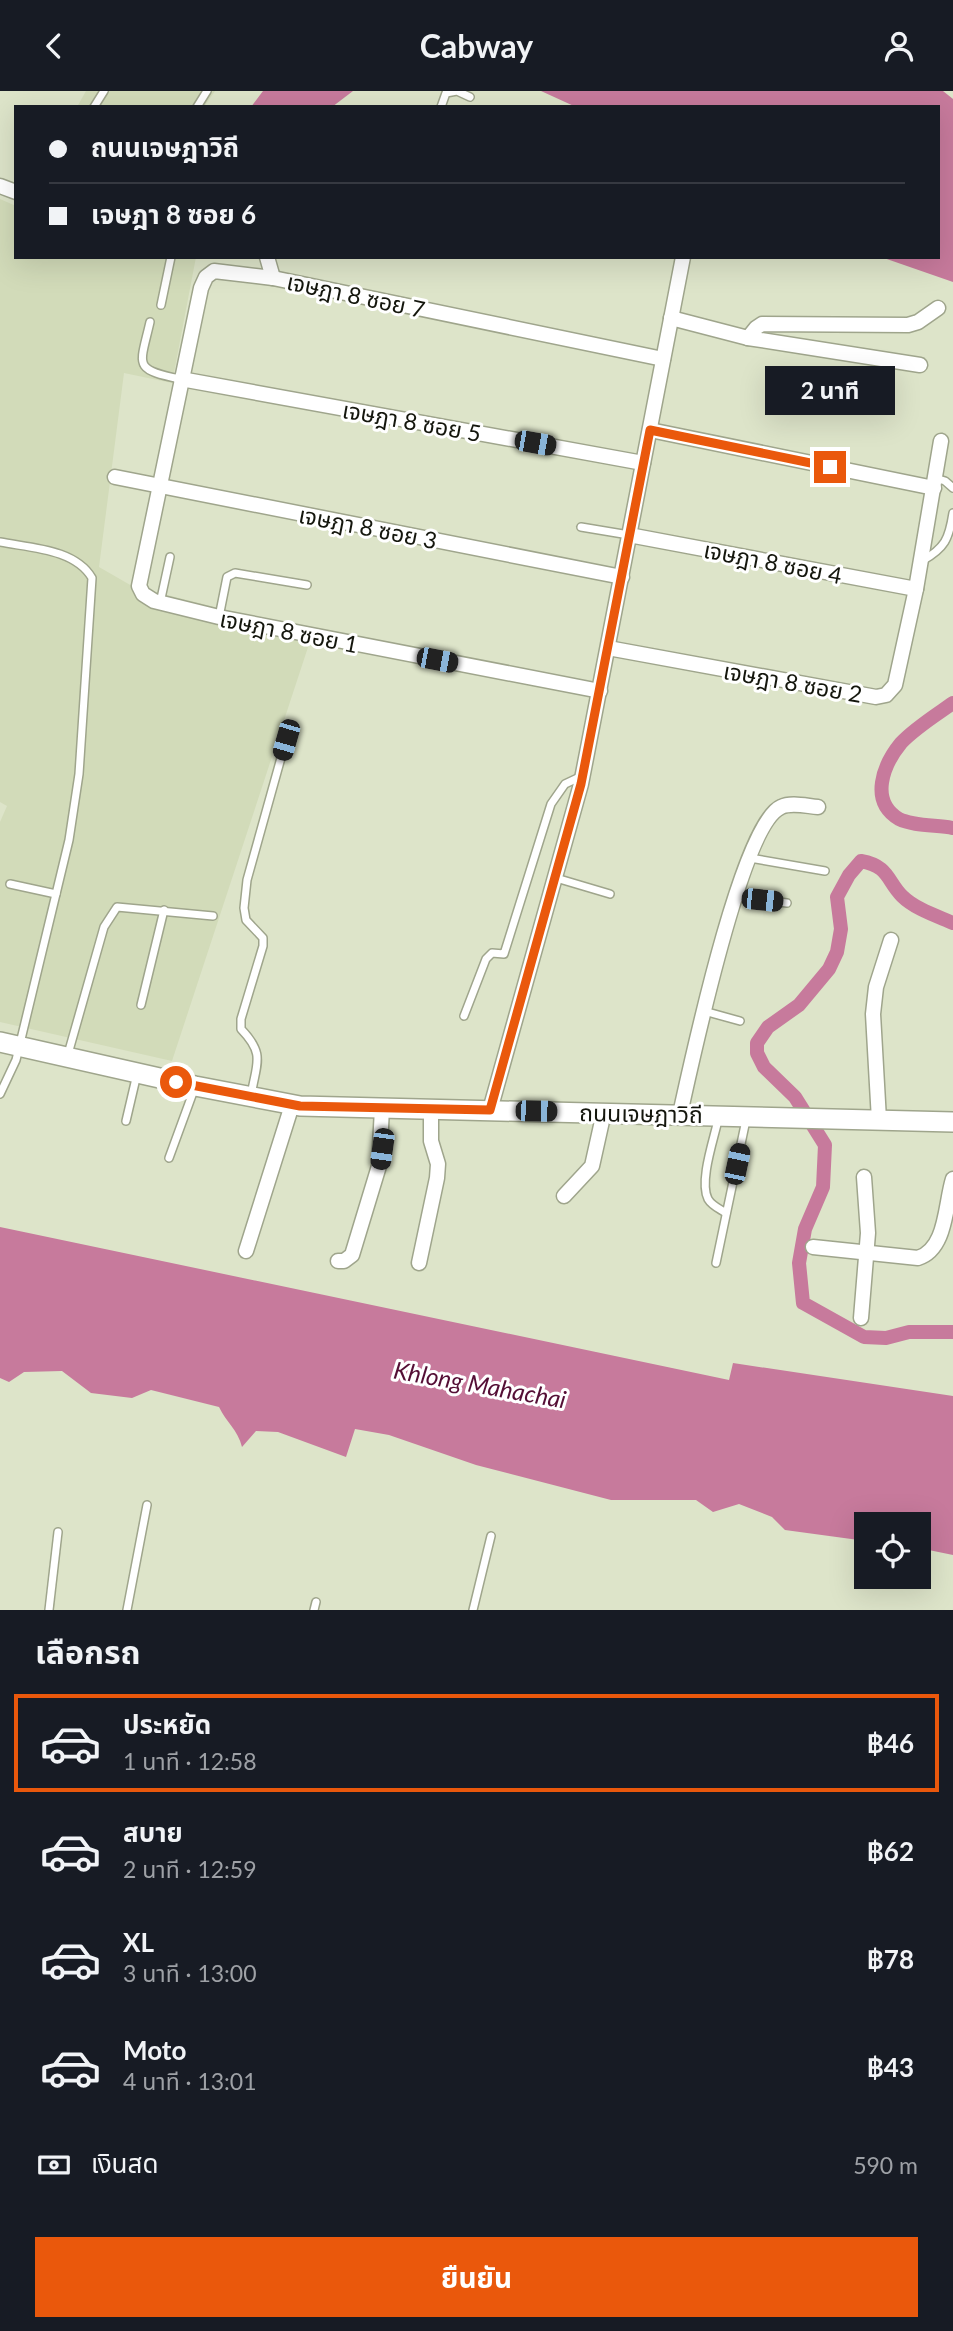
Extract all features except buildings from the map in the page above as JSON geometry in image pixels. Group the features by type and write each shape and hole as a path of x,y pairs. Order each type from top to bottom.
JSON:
{"street":[{"path":"268,259 273,278"},
{"path":"490,1110 556,878 582,775 682,259"},
{"name":"เจษฎา 8 ซอย 7","path":"161,487 201,288 206,277 214,271 226,270 273,278 663,359"},
{"path":"748,338 762,324 908,325 918,322 938,308"},
{"path":"671,318 748,338 920,365"},
{"path":"813,348 815,323"},
{"name":"เจษฎา 8 ซอย 5","path":"181,379 643,463"},
{"path":"650,430 934,483"},
{"name":"เจษฎา 8 ซอย 2","path":"608,648 876,697 886,695 895,685 916,589 941,441"},
{"name":"เจษฎา 8 ซอย 3","path":"115,477 622,577"},
{"path":"160,603 143,594 139,586 161,487"},
{"name":"เจษฎา 8 ซอย 4","path":"629,535 916,589"},
{"name":"เจษฎา 8 ซอย 1","path":"160,603 219,617 600,691"},
{"path":"680,1114 715,963 763,825 780,807 791,804 818,807"},
{"path":"879,1120 873,1014 876,987 891,940"},
{"name":"ถนนเจษฎาวิถี","path":"0,1042 195,1086 292,1105 325,1108 604,1112 953,1122"},
{"path":"246,1251 292,1105"},
{"path":"338,1261 344,1261 352,1255 379,1166 382,1108"},
{"path":"419,1263 437,1178 438,1164 431,1141 431,1109"},
{"path":"564,1196 592,1165 604,1112"},
{"path":"861,1318 869,1213 864,1177"},
{"path":"813,1247 918,1258 925,1256 938,1241 953,1179"}],"lane":[{"path":"442,105 446,93 452,91 470,97"},
{"path":"161,305 171,259"},
{"path":"150,322 141,358 142,365 149,372 181,379"},
{"path":"934,483 945,481 953,488"},
{"path":"921,561 938,552 946,542 953,513"},
{"path":"581,527 629,535"},
{"path":"0,542 71,557 85,566 92,578 79,774 69,840 19,1046 0,1094"},
{"path":"160,603 170,557"},
{"path":"219,617 227,577 235,573 307,585"},
{"path":"251,1097 257,1050 255,1042 241,1029 241,1019 263,938 246,920 244,908 247,880 286,740"},
{"path":"464,1016 486,959 492,953 504,954 551,804 565,784 582,775"},
{"path":"750,858 825,871"},
{"path":"556,878 610,894"},
{"path":"10,884 56,894"},
{"path":"737,897 787,902"},
{"path":"67,1058 104,927 117,907 213,916"},
{"path":"141,1005 164,911"},
{"path":"704,1011 740,1021"},
{"path":"126,1121 137,1073"},
{"path":"169,1158 195,1086"},
{"path":"719,1115 705,1182 707,1197 713,1205 726,1213"},
{"path":"716,1263 747,1116"},
{"path":"127,1610 147,1505"},
{"path":"49,1610 58,1532"},
{"path":"473,1610 491,1536"}],"shaded area":[{"path":"86,91 215,91 205,105 78,105"},
{"path":"0,199 14,205 14,259 196,259 172,383 124,373 99,567 132,586 313,632 172,1061 0,1022 0,822 7,806 0,802"}],"water":[{"path":"263,91 353,91 335,105 252,105"},
{"path":"541,91 943,91 953,99 953,282 887,259 940,259 940,105 572,105"},
{"name":"Khlong Mahachai","path":"0,1227 729,1380 733,1363 953,1396 953,1555 931,1550 931,1512 854,1512 854,1539 785,1530 772,1517 739,1504 713,1512 696,1500 611,1500 476,1465 389,1435 355,1429 346,1457 278,1432 256,1431 242,1447 219,1407 151,1390 132,1398 91,1393 62,1371 24,1372 9,1382 0,1378"}],"waterway":[{"path":"953,703 901,743 889,762 882,783 884,803 899,819 953,828"},
{"path":"953,923 913,905 902,896 882,870 861,861 849,875 837,897 841,929 837,952 829,969 799,1005 768,1027 757,1043 757,1053 764,1067 795,1097 825,1145 823,1187 805,1229 799,1263 803,1303 864,1337 886,1338 909,1332 953,1332"}],"route":[{"path":"176,1082 300,1106 490,1110 581,784 650,430 830,467"}]}
